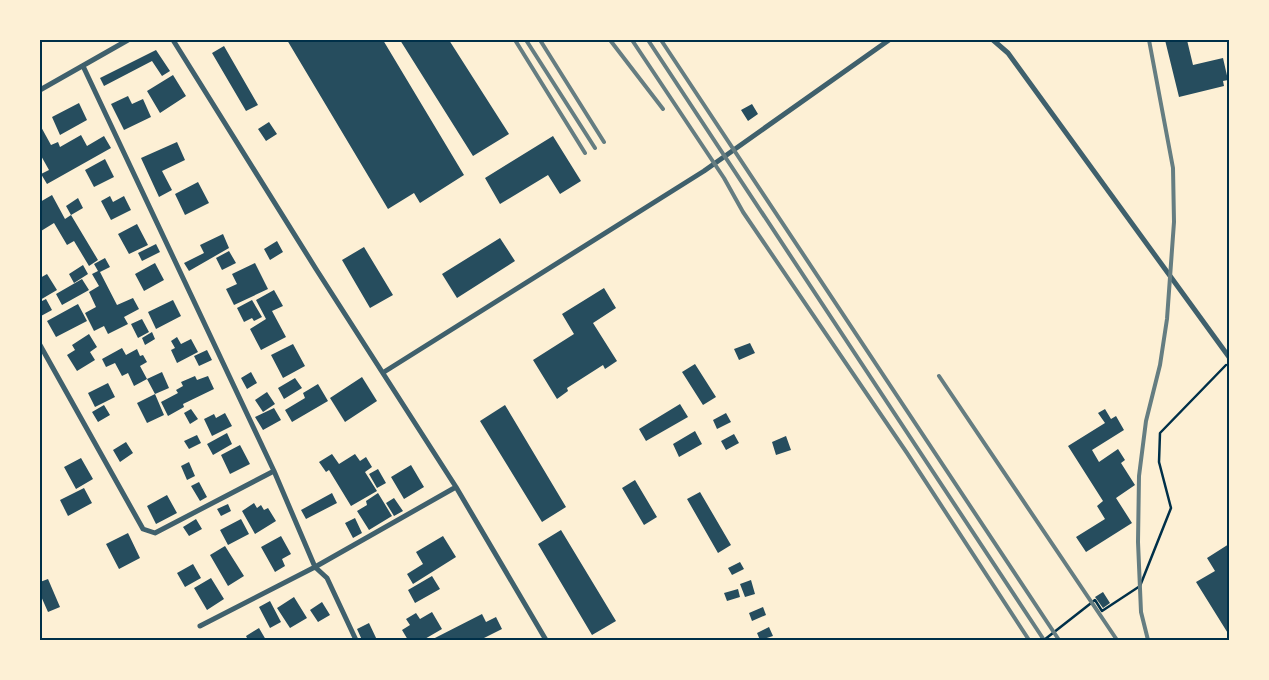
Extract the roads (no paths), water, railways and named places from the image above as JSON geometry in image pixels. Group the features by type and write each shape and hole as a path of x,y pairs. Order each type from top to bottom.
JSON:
{"street":[{"path":"40,90 128,40"},
{"path":"173,40 316,269 384,372 456,487 546,640"},
{"path":"384,372 704,170 889,40"},
{"path":"993,40 1008,53 1229,356"},
{"path":"83,66 274,471 315,567 326,578 356,640"},
{"path":"40,345 143,529 155,533 274,471"},
{"path":"200,626 315,567 456,487"}],"railway":[{"path":"515,40 585,153"},
{"path":"526,40 595,148"},
{"path":"540,40 604,142"},
{"path":"610,40 663,109"},
{"path":"632,40 724,178 743,212 907,453 1029,640"},
{"path":"648,40 1044,640"},
{"path":"661,40 1059,640"},
{"path":"1148,640 1141,612 1138,542 1139,476 1146,421 1160,365 1167,319 1174,222 1173,168 1149,40"},
{"path":"939,376 1117,640"}]}
